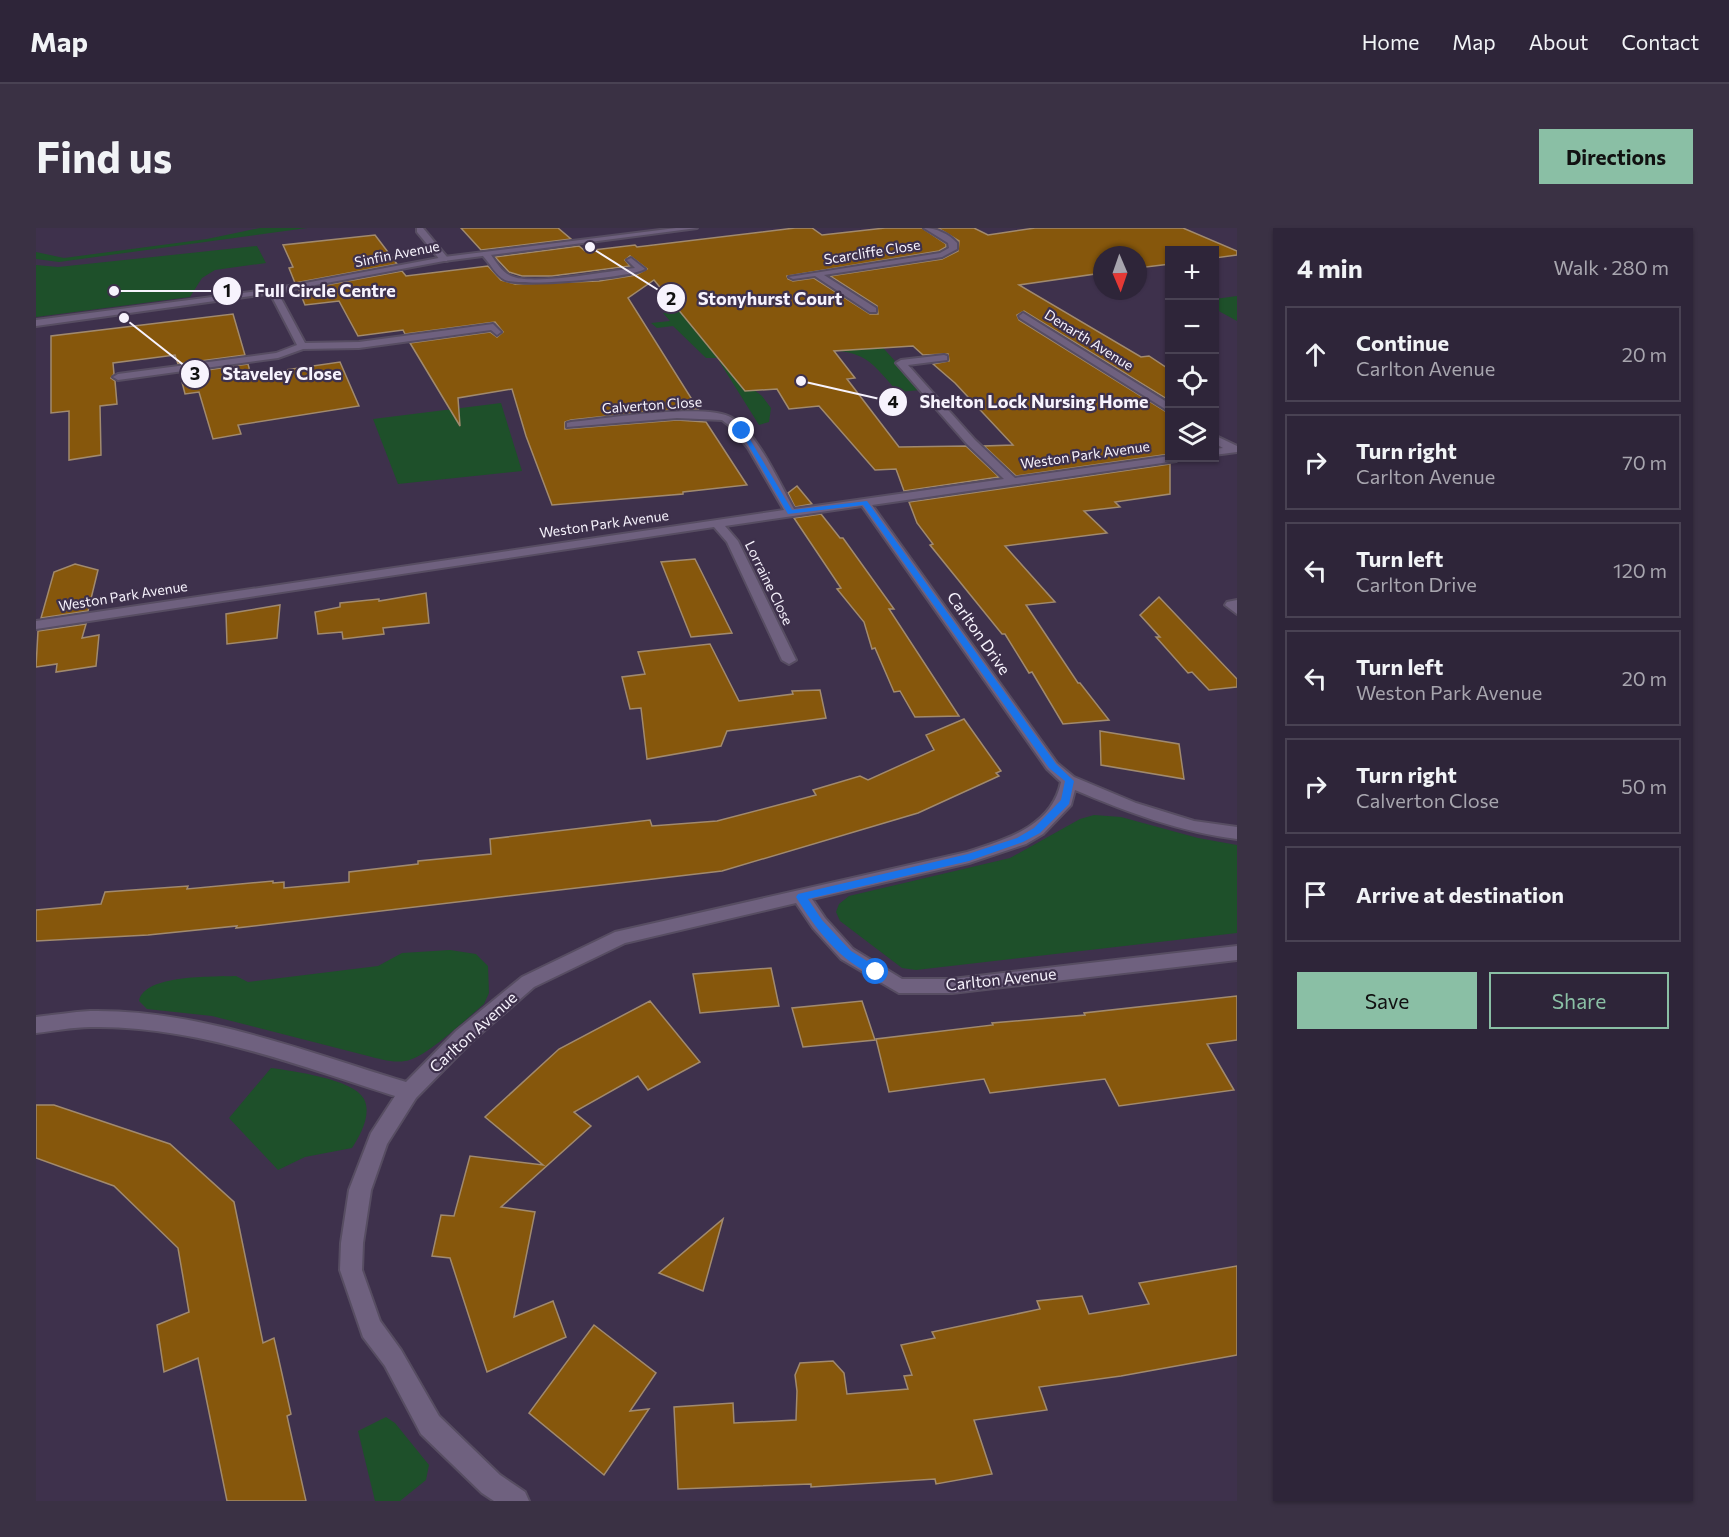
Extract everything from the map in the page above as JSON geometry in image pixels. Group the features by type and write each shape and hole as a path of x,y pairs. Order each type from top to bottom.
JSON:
{"street":[{"name":"Sinfin Avenue","path":"36,323 273,291 444,259 693,228"},
{"name":"Scarcliffe Close","path":"793,277 942,255 953,249 951,241 928,228"},
{"path":"420,230 444,259"},
{"path":"486,254 508,278 519,279 570,278 641,269 631,260"},
{"path":"817,274 873,310"},
{"path":"273,291 302,346"},
{"name":"Denarth Avenue","path":"1023,316 1168,408"},
{"path":"118,378 278,355 302,346 359,345 493,327 497,333"},
{"path":"945,358 902,363 971,442 1011,480"},
{"name":"Calverton Close","path":"571,425 705,414 725,416 742,431 790,512"},
{"path":"1219,440 1235,449"},
{"path":"1219,451 1235,449"},
{"name":"Weston Park Avenue","path":"36,625 790,512 1165,459"},
{"name":"Carlton Drive","path":"865,502 1052,766 1069,781"},
{"name":"Lorraine Close","path":"716,523 732,542 789,660"},
{"path":"1237,604 1231,605 1237,610"},
{"path":"1069,781 1145,812 1192,826 1237,833"},
{"name":"Carlton Avenue","path":"516,1501 491,1484 430,1425 393,1358 371,1329 351,1270 352,1243 360,1190 378,1140 409,1092 463,1037 528,982 621,937 969,857 1020,840 1037,830 1065,801 1069,781"},
{"name":"Carlton Avenue","path":"801,897 819,923 848,954 899,986 952,986 1237,953"},
{"path":"36,1025 98,1018 165,1024 230,1037 409,1092"}],"green space":[{"path":"260,228 307,228 59,262 36,259 36,252 64,258 207,239"},
{"path":"257,246 266,263 215,270 202,278 190,297 36,317 36,265 58,267"},
{"path":"1237,296 1237,321 1219,311 1219,298"},
{"path":"701,307 868,331 921,390 898,392 869,362 850,353 835,351 820,353 788,363 745,383 762,396 771,408 769,422 759,425 719,361 721,358 706,358 673,326 657,328 651,323 670,321 663,313"},
{"path":"501,403 522,471 398,484 373,419"},
{"path":"1094,815 1121,817 1198,838 1237,845 1237,933 916,970 902,968 840,921 836,912 839,904 849,896 1010,858 1080,819"},
{"path":"450,950 476,954 488,966 489,993 484,1004 446,1037 413,1059 405,1061 382,1059 212,1016 147,1009 139,1001 144,992 166,981 236,976 248,982 378,966 402,953"},
{"path":"271,1068 322,1077 358,1092 364,1099 367,1112 364,1125 352,1148 305,1157 278,1170 229,1118"},
{"path":"386,1417 395,1423 429,1465 426,1480 400,1501 375,1501 358,1431"}],"building":[{"path":"461,228 558,228 571,239 481,250"},
{"path":"795,228 812,228 822,235 885,228 922,228 946,244 946,247 939,251 787,276 793,281 814,278 870,314 878,314 877,306 830,276 942,259 958,251 959,241 938,228 974,228 988,235 1035,228 1183,228 1237,251 1237,255 1219,257 1219,246 1165,246 1165,265 1147,267 1147,246 1093,246 1093,274 1019,285 1141,357 1149,356 1165,367 1165,398 1024,311 1017,315 1019,320 1165,411 1165,455 1016,476 984,446 1013,445 955,383 933,364 949,361 948,354 923,355 913,346 834,351 855,378 847,379 899,447 966,446 999,477 904,491 896,469 875,470 819,406 789,409 777,389 745,391 654,280 628,298 698,409 654,411 571,420 565,422 565,429 677,420 706,422 747,485 683,492 683,494 552,505 526,436 512,389 458,398 460,426 410,343 490,332 497,337 503,332 495,322 405,334 403,330 358,336 339,301 305,305 299,290 402,271 406,276 488,266 501,280 515,284 599,281 636,275 647,269 630,256 625,260 630,266 552,276 522,276 509,272 495,257 579,246 585,251 635,245 637,247"},
{"path":"375,235 397,264 295,283 289,268 293,267 283,245"},
{"path":"233,314 245,355 178,364 175,355 113,363 114,374 111,378 115,381 117,404 100,406 101,455 69,460 69,411 51,413 51,336"},
{"path":"340,362 359,406 238,425 241,434 213,439 199,392 185,394 180,374 248,364 251,375"},
{"path":"1170,464 1170,494 1115,502 1120,507 1084,511 1107,533 1005,546 1055,602 1026,605 1078,683 1109,720 1063,724 1032,672 1029,673 1005,634 1002,634 930,545 933,544 917,523 909,502"},
{"path":"797,486 812,504 795,507 788,493"},
{"path":"821,514 840,538 843,538 894,609 889,609 959,716 915,717 900,691 894,692 875,648 872,649 864,622 837,589 841,588 794,518"},
{"path":"695,559 732,633 691,637 661,562"},
{"path":"75,564 98,570 88,611 41,618 54,572"},
{"path":"426,593 429,623 383,628 384,634 343,639 342,632 318,634 315,612 340,607 340,603 379,599 379,601"},
{"path":"1159,597 1237,679 1237,687 1209,690 1192,672 1188,673 1156,637 1160,637 1140,615"},
{"path":"280,605 277,638 227,644 226,614"},
{"path":"86,624 82,638 99,635 96,666 56,672 57,664 36,667 38,631"},
{"path":"710,644 739,701 793,694 792,691 820,690 826,718 727,731 721,746 647,759 641,708 630,709 622,677 645,674 638,652"},
{"path":"964,719 1001,771 996,773 999,776 918,813 722,871 236,928 237,926 148,935 36,941 36,910 101,904 105,892 188,886 187,889 273,881 273,883 284,882 284,888 349,882 349,872 418,864 418,861 491,854 490,839 650,820 652,826 717,821 816,795 813,790 860,776 868,780 934,750 926,735"},
{"path":"1100,731 1179,744 1184,779 1101,765"},
{"path":"771,968 779,1006 700,1013 693,974"},
{"path":"1237,996 1237,1040 1207,1044 1234,1090 1119,1106 1105,1079 990,1093 984,1079 889,1092 876,1039 993,1025 992,1023 1085,1015 1084,1013"},
{"path":"650,1001 700,1062 648,1090 638,1076 574,1112 591,1126 501,1207 535,1212 514,1317 553,1301 566,1337 487,1372 450,1258 432,1256 441,1215 454,1216 470,1156 543,1165 485,1117 559,1049"},
{"path":"862,1001 875,1040 803,1047 792,1008"},
{"path":"36,1105 54,1105 170,1144 234,1202 263,1343 274,1338 291,1414 287,1416 306,1501 227,1501 198,1358 164,1372 157,1325 189,1312 178,1248 114,1186 36,1158"},
{"path":"723,1219 703,1291 659,1273"},
{"path":"1237,1266 1237,1355 1121,1376 1039,1387 1047,1410 974,1420 992,1474 936,1484 935,1479 811,1487 811,1484 678,1489 674,1407 733,1403 734,1423 796,1420 795,1375 800,1363 833,1361 844,1373 847,1394 908,1389 904,1376 912,1375 901,1345 935,1338 932,1332 1040,1309 1037,1301 1082,1296 1089,1314 1149,1304 1139,1283"},
{"path":"594,1325 656,1373 630,1411 649,1409 604,1475 529,1413"}],"place":[{"name":"Stonyhurst Court","path":"590,247"},
{"name":"Full Circle Centre","path":"114,291"},
{"name":"Staveley Close","path":"124,318"},
{"name":"Shelton Lock Nursing Home","path":"801,381"}],"route":[{"path":"742,431 790,512 865,502 1052,766 1069,781 1065,801 1037,830 1020,840 969,857 801,897 819,923 848,954 876,972"}]}
